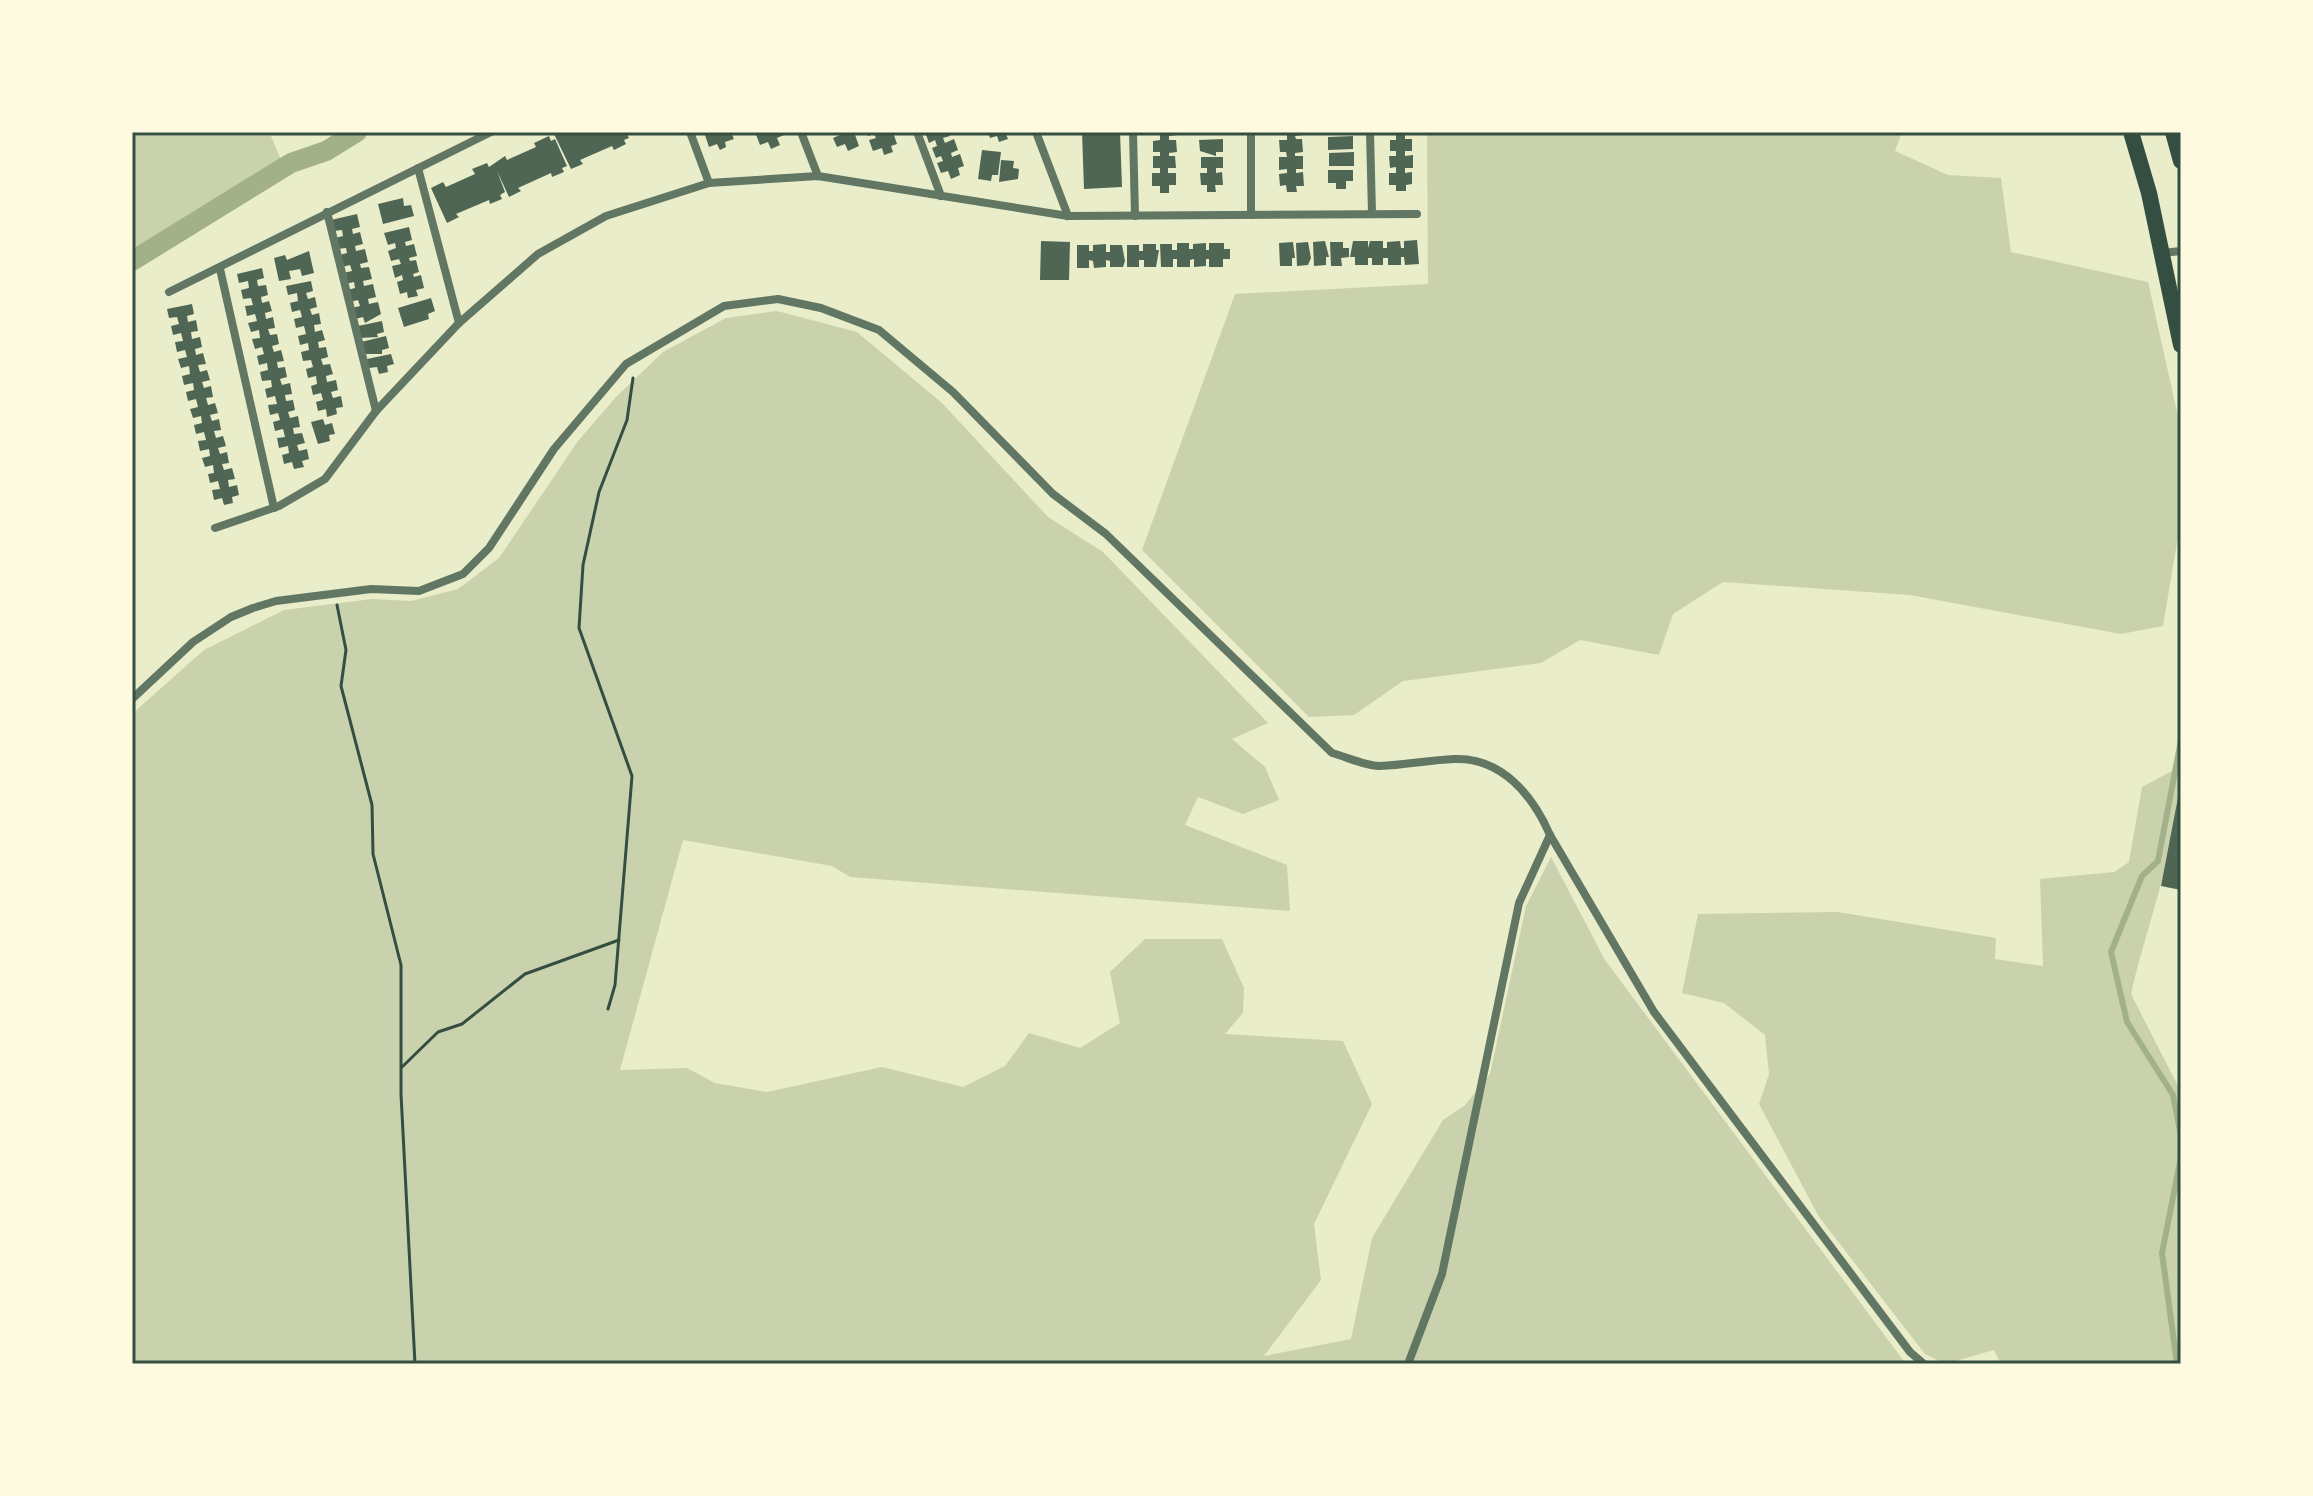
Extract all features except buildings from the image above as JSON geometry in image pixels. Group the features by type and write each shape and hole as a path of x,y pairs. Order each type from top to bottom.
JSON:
{"main road":[{"path":"2131,132 2162,253 2181,345"},
{"path":"2173,132 2181,161"}],"street":[{"path":"169,292 491,132"},
{"path":"690,132 709,183"},
{"path":"801,132 818,176"},
{"path":"917,132 941,196"},
{"path":"1036,132 1068,216"},
{"path":"1133,132 1135,216"},
{"path":"1251,132 1251,215"},
{"path":"1370,132 1372,214"},
{"path":"418,168 459,323"},
{"path":"215,528 274,508 325,479 376,411 459,323 538,254 606,216 709,183 818,176 1068,216 1417,214"},
{"path":"327,212 376,411"},
{"path":"2162,253 2181,251"},
{"path":"220,269 274,508"},
{"path":"132,699 193,642 231,617 276,601 427,589 475,565 554,449 626,364 708,313 747,302 778,299 806,305 879,330 953,392 1053,494 1106,534 1332,753 1376,766 1458,759 1508,776 1521,787 1536,804 1550,835 1654,1012 1910,1352 1924,1364"},
{"path":"1408,1364 1442,1274 1519,903 1550,835"}],"path":[{"path":"608,1009 615,985 632,776 579,628 583,565 599,492 627,420 635,358"},
{"path":"335,594 346,650 341,686 372,805 373,854 401,965 402,1067 415,1364"},
{"path":"402,1067 438,1032 462,1024 525,974 619,940"}],"green space":[{"path":"1427,132 1902,132 1895,151 1948,175 2001,178 2011,252 2148,282 2181,430 2181,519 2163,626 2121,634 1910,595 1723,582 1673,614 1659,655 1580,640 1541,663 1403,681 1354,715 1309,717 1142,550 1235,294 1428,284"},
{"path":"132,136 271,136 284,167 132,261"},
{"path":"777,311 857,332 942,403 1048,517 1103,552 1268,723 1232,739 1265,767 1279,800 1243,814 1198,797 1185,825 1287,865 1290,911 850,877 832,866 683,840 620,1070 687,1068 715,1083 767,1092 882,1067 963,1087 1005,1066 1029,1033 1080,1048 1120,1023 1110,972 1145,939 1222,939 1244,988 1243,1013 1225,1034 1343,1041 1372,1104 1314,1224 1321,1280 1264,1356 1351,1339 1372,1238 1443,1120 1465,1105 1490,1074 1526,906 1551,857 1605,960 1906,1364 132,1364 132,714 204,650 284,610 372,599 411,601 458,589 499,558 578,441 616,397 663,352 726,318"},
{"path":"2181,766 2180,794 2169,851 2131,994 2181,1092 2181,1364 2001,1364 1994,1350 1945,1364 1925,1354 1819,1217 1759,1104 1769,1074 1765,1035 1724,1003 1682,993 1698,914 1838,912 1996,938 1995,959 2043,966 2040,879 2114,872 2129,862 2142,787"}],"waterway":[{"path":"132,261 291,163 326,151 357,132"},
{"path":"2181,740 2158,861 2142,876 2111,952 2127,1022 2173,1095 2181,1136"},
{"path":"2177,1364 2162,1253 2181,1157"}]}
